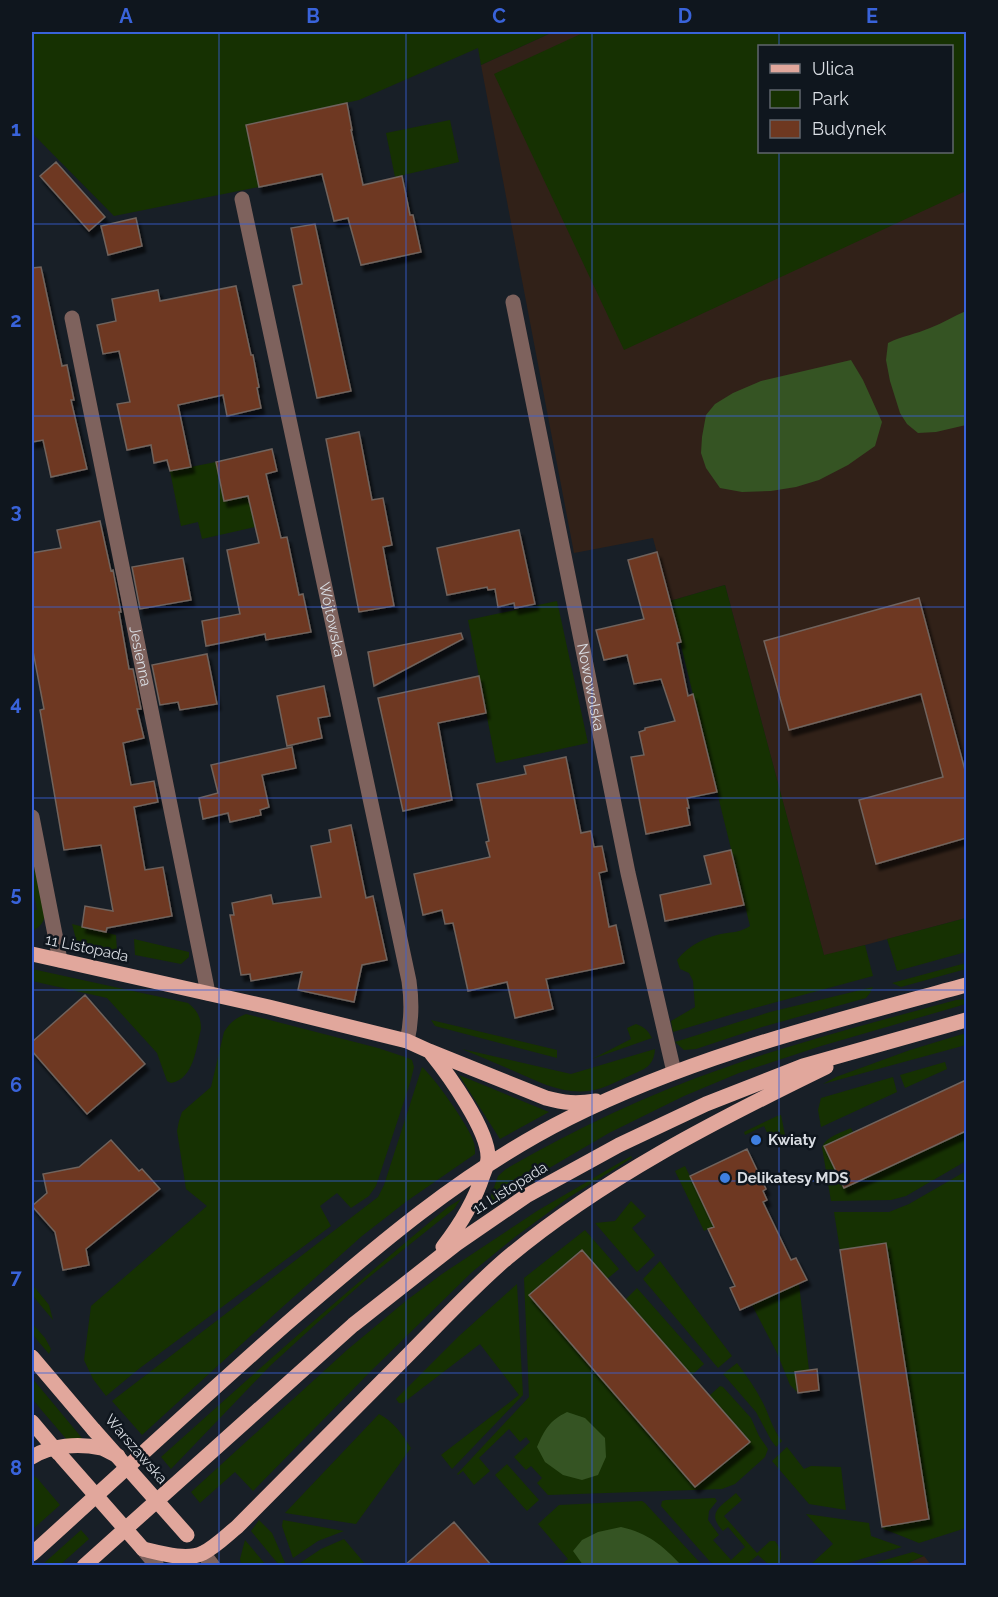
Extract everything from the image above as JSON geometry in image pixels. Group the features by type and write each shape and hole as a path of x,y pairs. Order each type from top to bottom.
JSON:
{"main road":[{"name":"11 Listopada","path":"32,954 407,1041 546,1098 564,1103 579,1103 619,1095"},
{"name":"11 Listopada","path":"32,1554 250,1356 352,1267 432,1203 486,1165 569,1118 674,1072 787,1034 966,985"},
{"name":"11 Listopada","path":"84,1566 353,1325 486,1222 516,1203 619,1145 706,1104 803,1066 966,1020"},
{"path":"32,1422 143,1549 158,1561 203,1553 237,1527 465,1297 540,1233 595,1194 676,1144 861,1049"},
{"path":"429,1051 450,1076 475,1120 483,1136 488,1158 478,1190 468,1211 430,1264"},
{"name":"Warszawska","path":"32,1357 203,1553"},
{"path":"32,1457 44,1450 58,1453 75,1446 102,1449 118,1456"}],"street":[{"name":"Wójtowska","path":"242,199 409,981 412,1002 407,1041"},
{"name":"Nowowolska","path":"513,302 628,873 674,1072"},
{"name":"Jesienna","path":"72,318 208,993"},
{"path":"32,817 60,960"},
{"name":"Warszawska","path":"203,1553 213,1566"}],"shaded area":[{"path":"553,32 966,32 966,918 824,956 725,585 670,601 653,538 574,553 481,65"},
{"path":"924,1556 931,1565 902,1566"}],"green space":[{"path":"32,32 553,32 481,65 478,48 359,100 246,125 259,187 114,216 32,133"},
{"path":"585,32 966,32 966,191 624,350 494,74"},
{"path":"450,120 459,162 395,177 386,133"},
{"path":"966,311 966,425 936,432 918,433 907,424 900,413 886,360 888,343 935,326"},
{"path":"851,360 882,422 875,446 848,465 819,480 796,487 742,492 720,488 706,468 701,453 706,415 715,404 761,381"},
{"path":"216,462 224,501 248,496 255,527 202,539 198,522 181,526 170,471"},
{"path":"725,585 824,955 865,945 873,976 673,1032 671,1021 695,1007 693,981 689,973 680,969 677,960 687,949 699,942 750,926 670,601"},
{"path":"557,601 588,743 496,763 468,620"},
{"path":"32,852 45,913 41,924 32,931 32,910 37,910 32,885"},
{"path":"966,918 966,952 897,971 887,939"},
{"path":"72,924 116,935 117,952 77,943"},
{"path":"134,939 189,952 189,957 181,964 135,955"},
{"path":"966,963 966,969 901,987 892,983"},
{"path":"32,969 188,1003 198,1014 201,1029 193,1062 185,1076 171,1083 167,1081 157,1053 107,998 32,981"},
{"path":"873,987 866,998 762,1027 696,1049 684,1050 675,1042 770,1012"},
{"path":"966,999 966,1004 821,1046 739,1073 684,1096 609,1133 488,1204 498,1176 506,1169 585,1126 640,1101 696,1078 781,1049"},
{"path":"246,1014 378,1048 412,1060 414,1067 410,1083 376,1186 369,1196 351,1208 337,1193 320,1206 331,1226 140,1368 106,1396 93,1379 84,1360 91,1306 207,1206 186,1189 177,1131 179,1121 182,1112 211,1087 224,1032 233,1021"},
{"path":"431,1020 557,1050 557,1058 435,1026"},
{"path":"636,1024 642,1026 652,1038 592,1059 631,1039 627,1028"},
{"path":"966,1033 966,1045 823,1084 910,1050"},
{"path":"462,1049 571,1074 655,1049 653,1060 644,1069 604,1087 589,1091 569,1091 532,1079"},
{"path":"945,1062 947,1069 905,1088 900,1075"},
{"path":"422,1067 465,1124 474,1142 475,1154 407,1201 362,1236 142,1435 112,1401 378,1197 384,1185"},
{"path":"459,1075 549,1112 500,1139"},
{"path":"893,1077 897,1092 821,1127 818,1110 821,1098"},
{"path":"781,1115 785,1135 782,1138 772,1143 764,1126 745,1135 744,1132"},
{"path":"851,1128 853,1132 825,1146 844,1188 966,1131 966,1161 906,1196 891,1200 831,1201 822,1147 831,1137"},
{"path":"631,1156 632,1158 568,1198 472,1272 253,1491 235,1472 200,1503 191,1492 347,1350 407,1300 537,1211"},
{"path":"685,1166 714,1226 704,1231 675,1171"},
{"path":"966,1171 966,1528 919,1543 882,1527 929,1519 885,1243 840,1250 834,1212 889,1212 909,1204"},
{"path":"461,1199 454,1209 368,1278 270,1366 171,1469 161,1457 339,1299 448,1207"},
{"path":"631,1201 646,1216 632,1228 655,1255 637,1272 595,1223 615,1221"},
{"path":"585,1230 619,1269 607,1279 581,1250 530,1295 709,1396 720,1386 723,1387 751,1418 768,1449 765,1457 735,1484 722,1489 548,1495 537,1483 542,1478 531,1466 526,1470 514,1457 530,1442 526,1437 520,1442 509,1429 479,1458 490,1471 474,1485 463,1471 457,1474 529,1397 524,1278"},
{"path":"660,1261 732,1356 718,1368 643,1279"},
{"path":"32,1284 49,1305 53,1320 32,1295"},
{"path":"517,1284 523,1395 452,1469 441,1455 519,1395 480,1344 403,1403 399,1403 396,1399 459,1336"},
{"path":"799,1284 809,1370 795,1372 798,1393 790,1385 777,1353 752,1305"},
{"path":"637,1288 704,1364 691,1376 625,1300"},
{"path":"32,1323 45,1338 51,1349 49,1354 32,1334"},
{"path":"737,1363 757,1393 782,1441 776,1447 756,1412 723,1374"},
{"path":"32,1378 82,1438 68,1441 32,1399"},
{"path":"567,1412 585,1418 605,1438 606,1457 598,1475 582,1480 563,1475 545,1462 537,1447 548,1426"},
{"path":"379,1414 393,1424 411,1448 356,1524 285,1513"},
{"path":"787,1447 804,1469 811,1466 841,1467 846,1510 809,1504 772,1461"},
{"path":"507,1464 539,1500 527,1511 495,1475"},
{"path":"32,1475 60,1505 32,1530"},
{"path":"736,1493 742,1500 724,1516 757,1553 770,1541 775,1541 781,1552 779,1565 769,1565 758,1555 746,1565 713,1565 661,1506 662,1501 666,1500 715,1498 717,1501 709,1511 708,1520 719,1535 713,1540 731,1560 745,1547 728,1527 723,1531 715,1519 721,1506"},
{"path":"642,1501 702,1565 561,1565 568,1559 538,1524 559,1505"},
{"path":"806,1514 869,1523 871,1536 902,1547 841,1565 810,1565 833,1544"},
{"path":"259,1520 272,1533 286,1565 279,1565 251,1531"},
{"path":"283,1520 344,1531 318,1541 293,1558 282,1526"},
{"path":"621,1527 654,1541 681,1565 583,1565 573,1551 582,1540 598,1532"},
{"path":"81,1530 89,1539 60,1565 42,1565"},
{"path":"344,1539 366,1565 297,1565 321,1549"},
{"path":"245,1540 266,1565 241,1565 240,1559"},
{"path":"913,1552 924,1556 902,1565 867,1565"}],"building":[{"path":"347,103 363,185 402,176 421,252 361,265 348,218 334,221 322,174 259,187 246,125"},
{"path":"56,162 105,217 89,231 40,176"},
{"path":"136,218 142,246 108,255 101,226"},
{"path":"315,224 351,391 317,398 293,286 302,284 291,228"},
{"path":"41,267 62,366 67,365 74,400 71,400 87,469 51,477 43,440 32,442 32,268"},
{"path":"236,286 251,355 253,355 261,408 227,416 223,395 178,405 191,467 170,471 167,460 154,463 151,445 127,450 117,404 130,402 119,351 103,354 97,325 116,321 112,299 158,290 160,301"},
{"path":"359,432 372,500 383,498 392,545 383,547 394,606 359,612 326,439"},
{"path":"272,449 277,471 266,474 281,538 287,537 299,595 303,594 311,632 266,640 265,634 206,646 202,621 240,614 227,550 259,543 248,496 224,501 216,462"},
{"path":"100,521 111,571 113,570 129,669 133,669 141,709 137,709 144,738 123,743 131,785 154,781 158,802 134,807 145,870 163,867 172,916 107,928 106,932 82,927 85,906 113,911 101,845 64,850 40,710 44,709 32,646 32,553 61,548 57,530"},
{"path":"519,530 535,604 515,608 514,603 498,607 495,589 488,590 487,587 447,595 437,548"},
{"path":"657,552 681,642 677,643 688,696 693,694 717,792 687,798 690,825 646,834 631,757 644,755 639,732 645,728 675,721 661,679 634,684 627,655 604,660 596,630 644,619 628,560"},
{"path":"183,558 191,600 140,609 132,567"},
{"path":"919,598 966,774 966,838 876,864 859,800 943,777 921,694 789,730 764,641"},
{"path":"461,633 463,639 374,686 368,652"},
{"path":"207,654 217,704 180,710 178,702 160,705 152,665"},
{"path":"479,676 486,713 438,723 452,800 403,811 378,698"},
{"path":"324,686 330,716 318,718 322,738 287,746 277,696"},
{"path":"292,747 296,768 262,775 269,807 260,810 261,815 230,822 228,813 203,819 199,798 218,793 211,765"},
{"path":"566,757 581,833 591,831 594,847 602,846 607,871 599,873 609,927 616,925 624,963 546,979 553,1009 515,1018 507,982 468,991 453,923 445,924 442,910 423,915 414,874 490,857 486,842 489,841 477,784 526,774 524,766"},
{"path":"351,825 366,898 373,896 387,960 362,965 354,1002 298,990 302,972 251,981 250,974 241,975 230,915 234,915 232,903 271,895 273,904 321,897 311,846 331,842 329,830"},
{"path":"731,850 744,905 665,921 660,895 711,884 704,856"},
{"path":"85,995 145,1064 87,1114 32,1051 32,1042"},
{"path":"966,1080 966,1131 844,1188 824,1146"},
{"path":"111,1140 139,1171 142,1169 160,1189 86,1249 89,1265 63,1270 55,1232 32,1206 47,1193 43,1174 79,1167"},
{"path":"747,1149 766,1189 763,1191 767,1200 763,1202 791,1260 796,1258 807,1280 740,1310 730,1288 735,1286 708,1229 714,1227 690,1176"},
{"path":"886,1243 929,1519 882,1527 840,1250"},
{"path":"582,1250 750,1442 695,1487 529,1295"},
{"path":"817,1369 819,1390 798,1393 795,1372"},
{"path":"454,1522 492,1566 404,1566"}],"place":[{"name":"Kwiaty","path":"756,1140"},
{"name":"Delikatesy MDS","path":"725,1178"}]}
